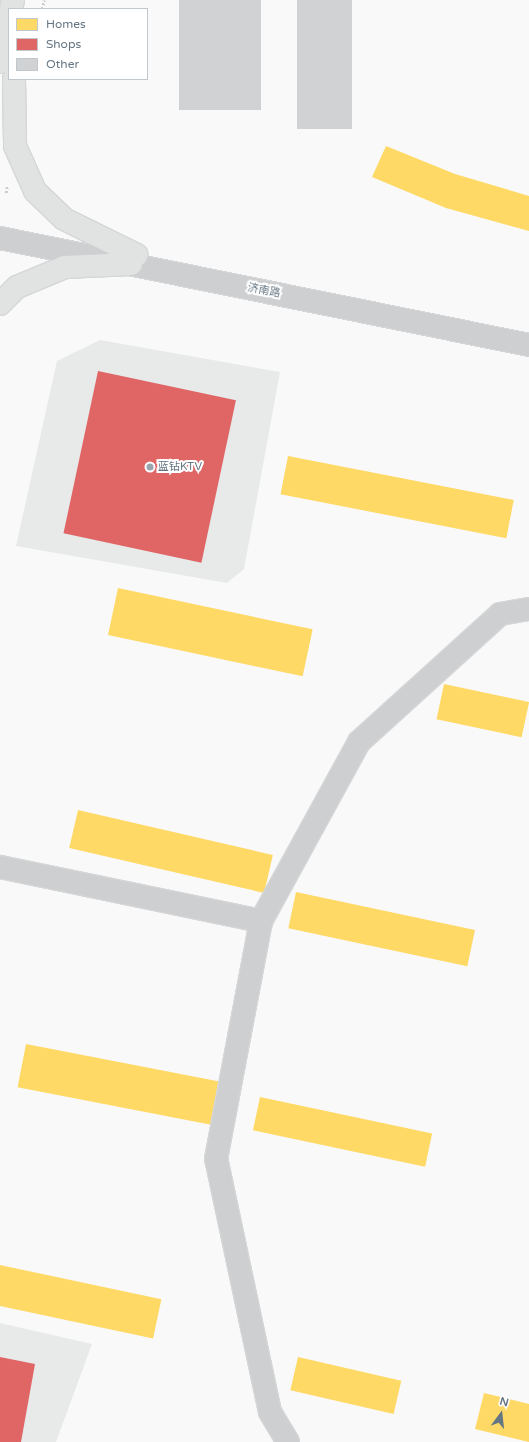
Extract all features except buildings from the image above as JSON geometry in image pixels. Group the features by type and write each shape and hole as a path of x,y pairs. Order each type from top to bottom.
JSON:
{"main road":[{"path":"0,62 8,23"},
{"path":"14,80 15,146 35,191 64,219 134,260"},
{"path":"0,304 17,287 65,267 134,260"}],"street":[{"name":"济南路","path":"0,229 16,230 134,260 529,345"},
{"name":"济南路","path":"0,238 134,260 529,334"},
{"path":"288,1442 270,1412 216,1159 261,921 359,742 500,614 529,609"},
{"path":"0,867 261,921"}],"shaded area":[{"path":"100,340 280,372 244,569 227,583 16,546 57,361"},
{"path":"0,1323 92,1344 56,1442 0,1442"}],"place":[{"name":"蓝钻KTV","path":"150,467"}]}
